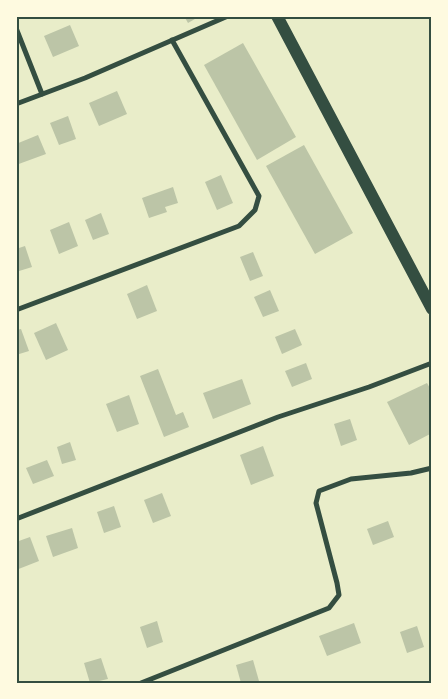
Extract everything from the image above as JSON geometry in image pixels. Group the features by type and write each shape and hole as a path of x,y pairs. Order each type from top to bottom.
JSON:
{"main road":[{"path":"277,16 432,308"}],"street":[{"path":"16,104 85,78 228,16"},
{"path":"16,28 42,94"},
{"path":"16,310 240,226 255,210 259,196 172,40"},
{"path":"16,519 278,418 432,363"},
{"path":"141,683 330,608 339,595 316,503 318,491 351,479 412,473 432,468"}],"building":[{"path":"184,16 200,16 188,23"},
{"path":"70,25 79,46 53,57 44,36"},
{"path":"243,43 296,137 257,160 204,65"},
{"path":"117,91 127,114 99,126 89,103"},
{"path":"68,116 76,139 59,145 50,123"},
{"path":"38,135 46,154 16,165 16,144"},
{"path":"304,145 353,233 315,254 266,166"},
{"path":"221,175 233,203 217,210 205,182"},
{"path":"173,187 178,203 165,207 167,212 149,218 142,198"},
{"path":"101,213 109,234 93,240 85,220"},
{"path":"69,222 78,246 59,254 50,230"},
{"path":"25,246 32,267 16,272 16,249"},
{"path":"253,252 263,276 250,281 240,257"},
{"path":"147,285 157,311 137,319 127,294"},
{"path":"270,290 279,311 263,317 254,297"},
{"path":"56,323 68,350 46,360 34,333"},
{"path":"21,329 29,351 16,355 16,330"},
{"path":"295,329 302,345 282,354 275,337"},
{"path":"306,363 312,379 292,387 285,371"},
{"path":"158,369 176,415 183,412 189,427 164,437 140,376"},
{"path":"242,379 251,404 213,419 203,393"},
{"path":"427,383 432,392 432,433 409,445 387,402"},
{"path":"129,395 139,424 117,432 106,404"},
{"path":"350,419 357,440 341,446 334,424"},
{"path":"70,442 76,460 62,464 57,447"},
{"path":"263,446 274,476 251,485 240,455"},
{"path":"47,460 54,476 33,484 26,468"},
{"path":"162,493 171,516 153,523 144,500"},
{"path":"114,506 121,527 104,533 97,512"},
{"path":"388,521 394,537 373,545 367,529"},
{"path":"72,528 78,548 53,557 46,536"},
{"path":"30,537 39,561 16,570 16,542"},
{"path":"157,621 163,642 147,648 140,627"},
{"path":"354,623 361,643 327,656 319,636"},
{"path":"417,626 424,647 407,653 400,632"},
{"path":"101,658 108,679 90,683 84,663"},
{"path":"253,660 259,681 241,683 236,665"}]}
